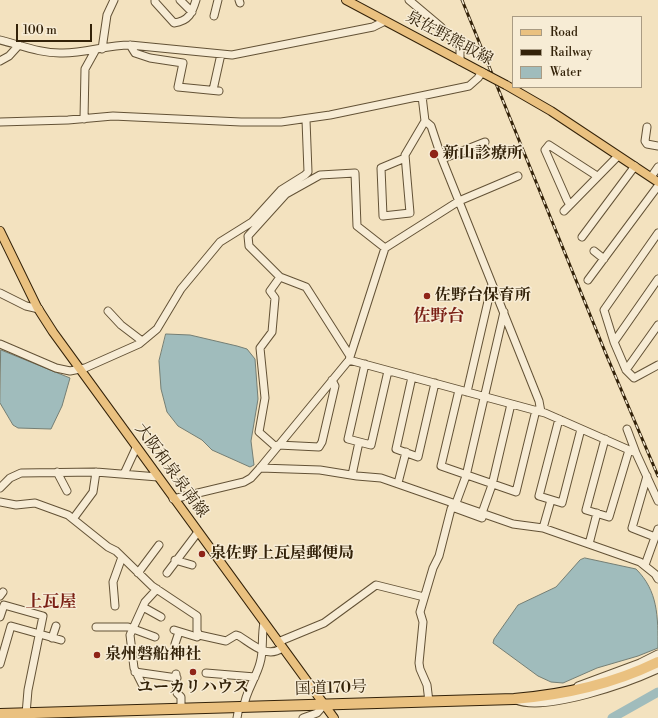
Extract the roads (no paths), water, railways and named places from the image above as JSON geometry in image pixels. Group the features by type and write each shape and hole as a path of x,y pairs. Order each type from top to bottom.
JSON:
{"highway":[{"name":"国道170号","path":"0,714 150,714 181,709 514,699 557,694 583,689 630,674 658,662"}],"main road":[{"name":"泉佐野熊取線","path":"346,0 484,73 551,111 654,179"},
{"name":"大阪和泉泉南線","path":"0,231 39,309 79,370 334,718"}],"street":[{"path":"84,119 85,69 99,50 107,15 114,0"},
{"path":"155,0 155,2 174,23 186,19 192,12 196,0"},
{"path":"180,0 192,12"},
{"path":"214,16 218,0"},
{"path":"409,0 441,27 460,48 460,61"},
{"path":"0,40 46,52 63,53 99,50 115,45 130,45 232,55 373,27 385,20"},
{"path":"0,61 9,56 19,45"},
{"path":"130,45 135,53 150,58 183,63 178,87 216,90 221,54"},
{"path":"0,122 84,119 113,116 242,122 306,120 469,86 484,73"},
{"path":"404,158 381,168 383,216 410,213 404,158 425,121 422,96"},
{"path":"0,344 64,371 79,370 142,341 157,329 181,289 220,242 252,222 281,190 305,176 308,172 306,120"},
{"path":"425,121 431,126 442,160 539,401 538,411 516,492 466,476 441,466 459,390"},
{"path":"647,127 645,141 647,144 658,146"},
{"path":"442,160 485,142"},
{"path":"570,204 545,150 549,145 597,176"},
{"path":"564,211 618,156"},
{"path":"582,237 635,166"},
{"path":"654,179 658,168"},
{"path":"384,248 357,226 355,172 320,175 286,194 248,236 249,246 280,277 306,287 349,358 388,371 538,411 559,418 632,451"},
{"path":"173,499 244,482 251,478 260,468 349,358 384,248 459,201 518,176"},
{"path":"588,280 658,186"},
{"path":"658,233 604,310 614,342 626,370 634,378 658,365"},
{"path":"594,251 604,258"},
{"path":"280,277 270,291 275,298 272,332 260,348 266,398 259,432 277,446 319,447 322,442 335,386 332,380"},
{"path":"614,342 658,279"},
{"path":"467,392 492,284"},
{"path":"0,293 26,306 39,309"},
{"path":"108,311 121,326 142,341"},
{"path":"429,702 427,685 419,663 423,622 420,612 454,505 466,476 504,312"},
{"path":"626,370 658,325"},
{"path":"365,364 348,439 371,445 388,371"},
{"path":"412,377 396,449 418,457 435,384"},
{"path":"482,513 492,485 511,404"},
{"path":"559,418 539,496 562,503 581,428"},
{"path":"627,429 632,451 647,476 658,501"},
{"path":"604,439 586,510 609,517 632,451"},
{"path":"352,475 359,442"},
{"path":"124,474 136,448"},
{"path":"398,483 406,452"},
{"path":"260,468 320,470 381,478 398,483 492,521"},
{"path":"57,472 67,491"},
{"path":"73,519 93,492 96,472"},
{"path":"0,488 10,478 21,473 96,472 158,477"},
{"path":"647,476 632,528 655,537"},
{"path":"543,528 551,500"},
{"path":"0,502 16,505 35,503 59,511 73,519 122,557 157,589 197,616 197,631 199,635"},
{"path":"454,505 513,524 543,528 645,564 658,579"},
{"path":"589,544 598,513"},
{"path":"645,564 658,529"},
{"path":"167,573 175,560 198,532"},
{"path":"138,573 159,545"},
{"path":"115,606 113,582 122,557"},
{"path":"175,560 178,563 192,565"},
{"path":"175,644 176,631 197,637 199,635 226,641 236,635 263,650 273,652 280,645 324,624 376,585 424,597"},
{"path":"143,686 135,672 130,645 132,629 143,607 157,589"},
{"path":"0,617 4,605 43,616 38,634 28,690 26,714"},
{"path":"143,607 161,618"},
{"path":"237,718 255,678 263,650 264,623"},
{"path":"0,664 11,626 61,640"},
{"path":"52,638 56,626"},
{"path":"96,627 128,627 155,637"},
{"path":"557,694 640,663 658,654"},
{"path":"514,699 526,704 578,696 625,683 658,669"},
{"path":"135,672 152,677 176,676 177,693 181,697 181,709"},
{"path":"206,674 227,672 255,678"},
{"path":"303,718 317,713 324,705"}],"water":[{"path":"166,334 190,335 237,346 247,349 255,359 258,399 251,441 254,465 250,467 212,450 202,440 178,426 167,412 161,389 159,361"},
{"path":"1,350 70,378 62,406 51,429 18,428 13,425 0,403"},
{"path":"585,558 636,569 643,577 653,595 658,625 658,648 638,656 597,668 563,683 551,682 538,676 493,643 494,639 518,605 556,587 580,560"}],"waterway":[{"path":"612,718 658,692"}],"railway":[{"path":"462,0 606,354 658,476"}],"place":[{"name":"新山診療所","path":"434,154"},
{"name":"佐野台保育所","path":"427,296"},
{"name":"泉佐野上瓦屋郵便局","path":"202,554"},
{"name":"泉州磐船神社","path":"97,655"},
{"name":"ユーカリハウス","path":"193,672"}],"district":[{"name":"佐野台","path":"439,317"},
{"name":"上瓦屋","path":"51,603"}]}
